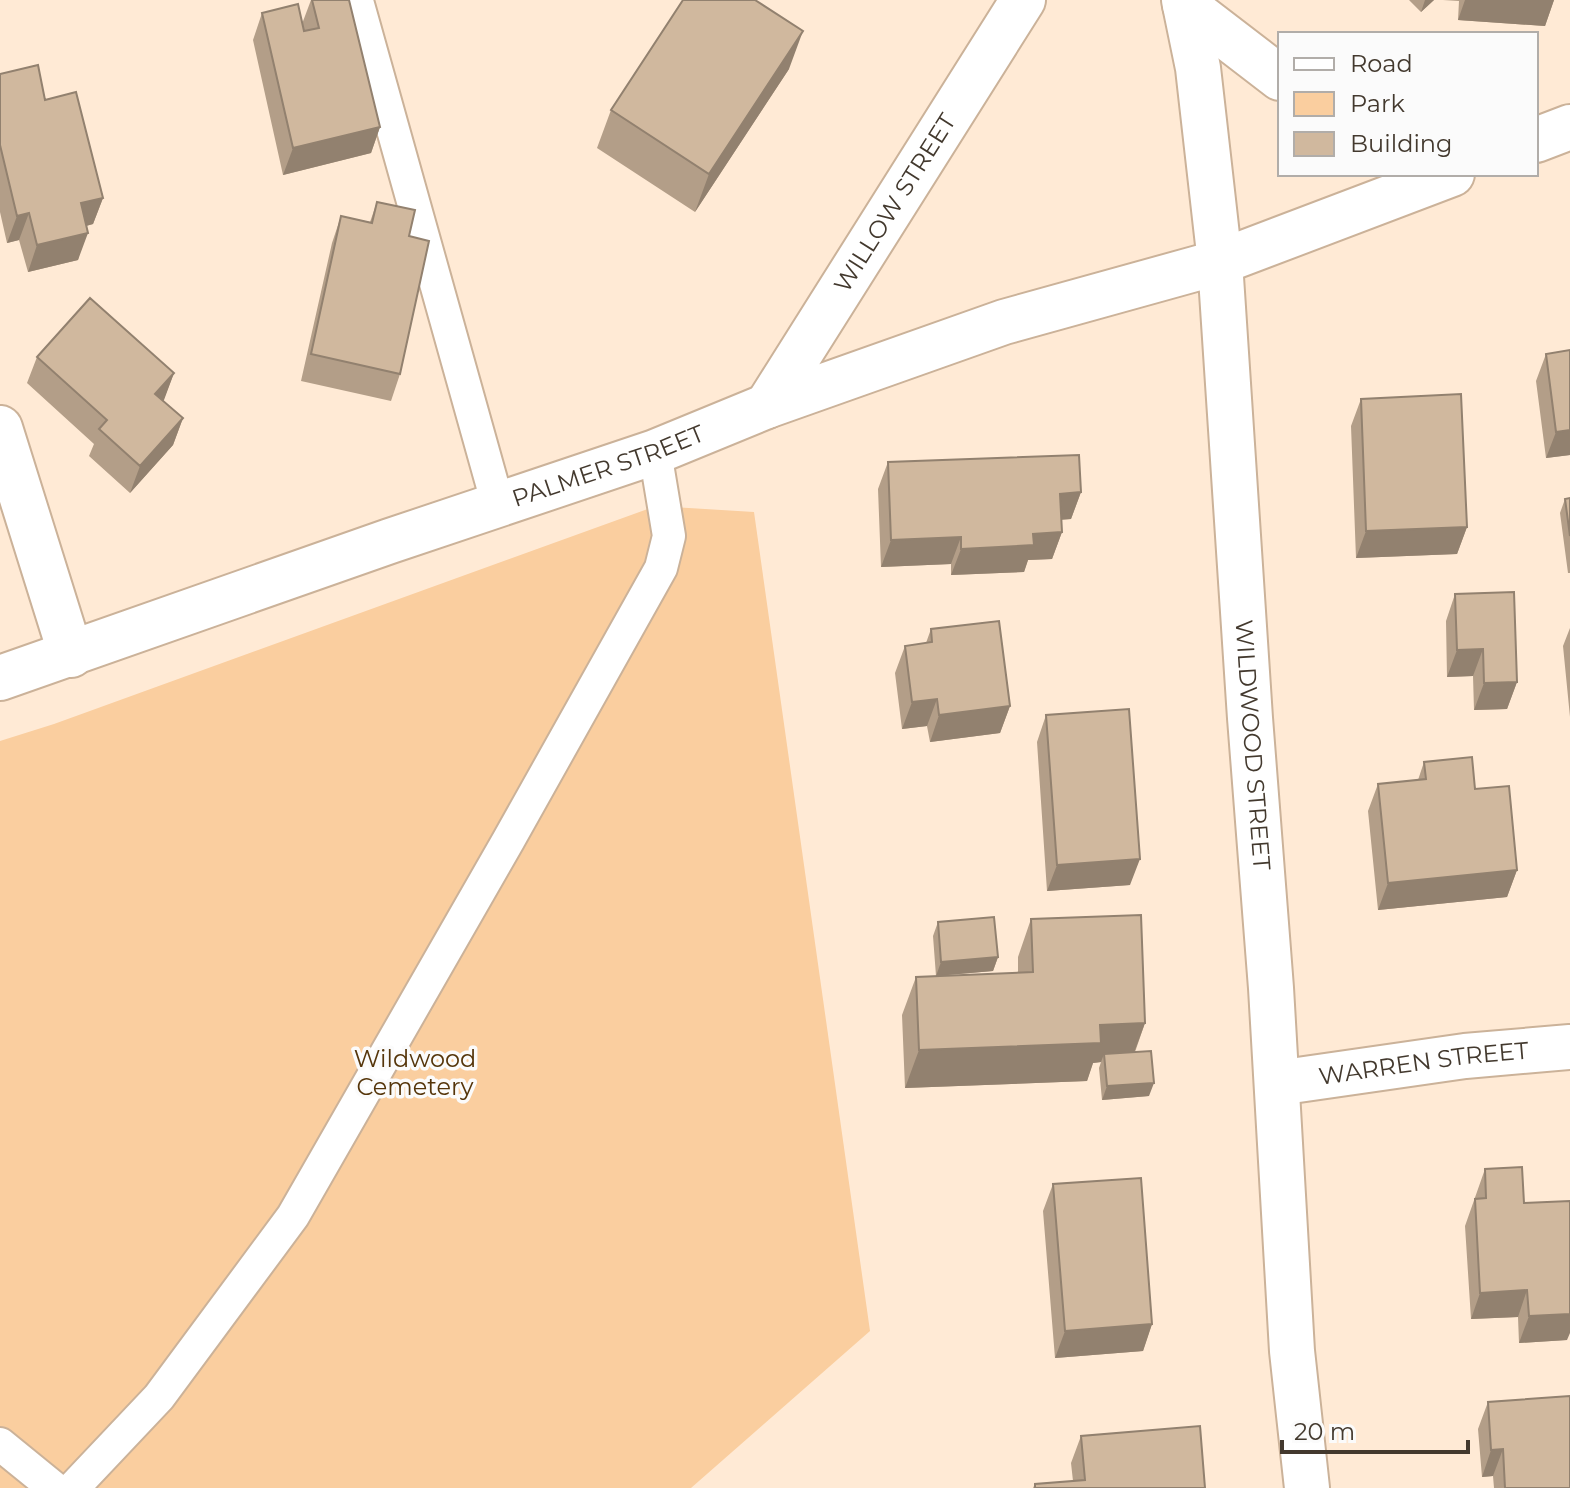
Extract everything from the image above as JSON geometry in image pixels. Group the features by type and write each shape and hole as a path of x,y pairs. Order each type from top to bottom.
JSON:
{"street":[{"name":"WILLOW STREET","path":"767,406 1023,0"},
{"name":"WILDWOOD STREET","path":"1185,2 1278,76"},
{"name":"WILDWOOD STREET","path":"1185,2 1198,68 1220,262 1247,687 1271,988 1292,1351 1307,1488"},
{"path":"1538,139 1570,127"},
{"name":"PALMER STREET","path":"0,678 655,452 767,406 1004,322 1220,262 1447,176"},
{"path":"0,428 71,655"},
{"name":"WARREN STREET","path":"1277,1083 1465,1056 1570,1047"}],"lane":[{"path":"357,1 498,505"},
{"path":"73,1488 159,1397 293,1216 508,841 661,568 669,536 655,452"},
{"path":"0,1444 54,1488"}],"green space":[{"name":"Wildwood Cemetery","path":"656,506 754,512 870,1331 691,1488 0,1488 0,741"}],"building":[{"path":"312,0 349,0 380,127 293,148 262,13 298,4 304,31 319,28"},
{"path":"683,0 755,0 803,31 709,174 611,110"},
{"path":"38,65 45,100 76,92 103,198 81,203 88,233 37,245 29,213 17,216 0,145 0,74"},
{"path":"377,202 415,210 409,236 429,241 400,374 311,354 341,216 372,223"},
{"path":"90,298 174,373 155,394 183,418 140,466 99,429 107,420 37,357"},
{"path":"1570,350 1570,430 1556,432 1546,354"},
{"path":"1461,394 1467,527 1366,531 1361,399"},
{"path":"1079,455 1081,492 1060,494 1062,532 1033,534 1034,545 961,549 961,537 891,540 888,462"},
{"path":"1570,498 1570,536 1565,499"},
{"path":"1514,592 1517,682 1484,683 1483,649 1457,650 1455,594"},
{"path":"999,621 1010,706 939,715 937,699 912,702 905,646 932,642 931,629"},
{"path":"1129,709 1140,859 1057,865 1046,715"},
{"path":"1472,757 1475,789 1509,786 1517,870 1388,883 1378,784 1426,779 1424,762"},
{"path":"1141,915 1145,1023 1100,1025 1101,1043 919,1050 916,977 1033,972 1031,919"},
{"path":"994,917 998,957 941,962 938,922"},
{"path":"1151,1051 1154,1083 1107,1086 1104,1054"},
{"path":"1522,1167 1524,1203 1570,1201 1570,1314 1529,1316 1527,1290 1480,1293 1475,1199 1486,1198 1485,1169"},
{"path":"1141,1178 1152,1324 1065,1331 1053,1184"},
{"path":"1570,1396 1570,1488 1505,1488 1503,1449 1491,1450 1488,1402"},
{"path":"1200,1426 1205,1488 1035,1488 1035,1484 1085,1480 1081,1436"}]}
